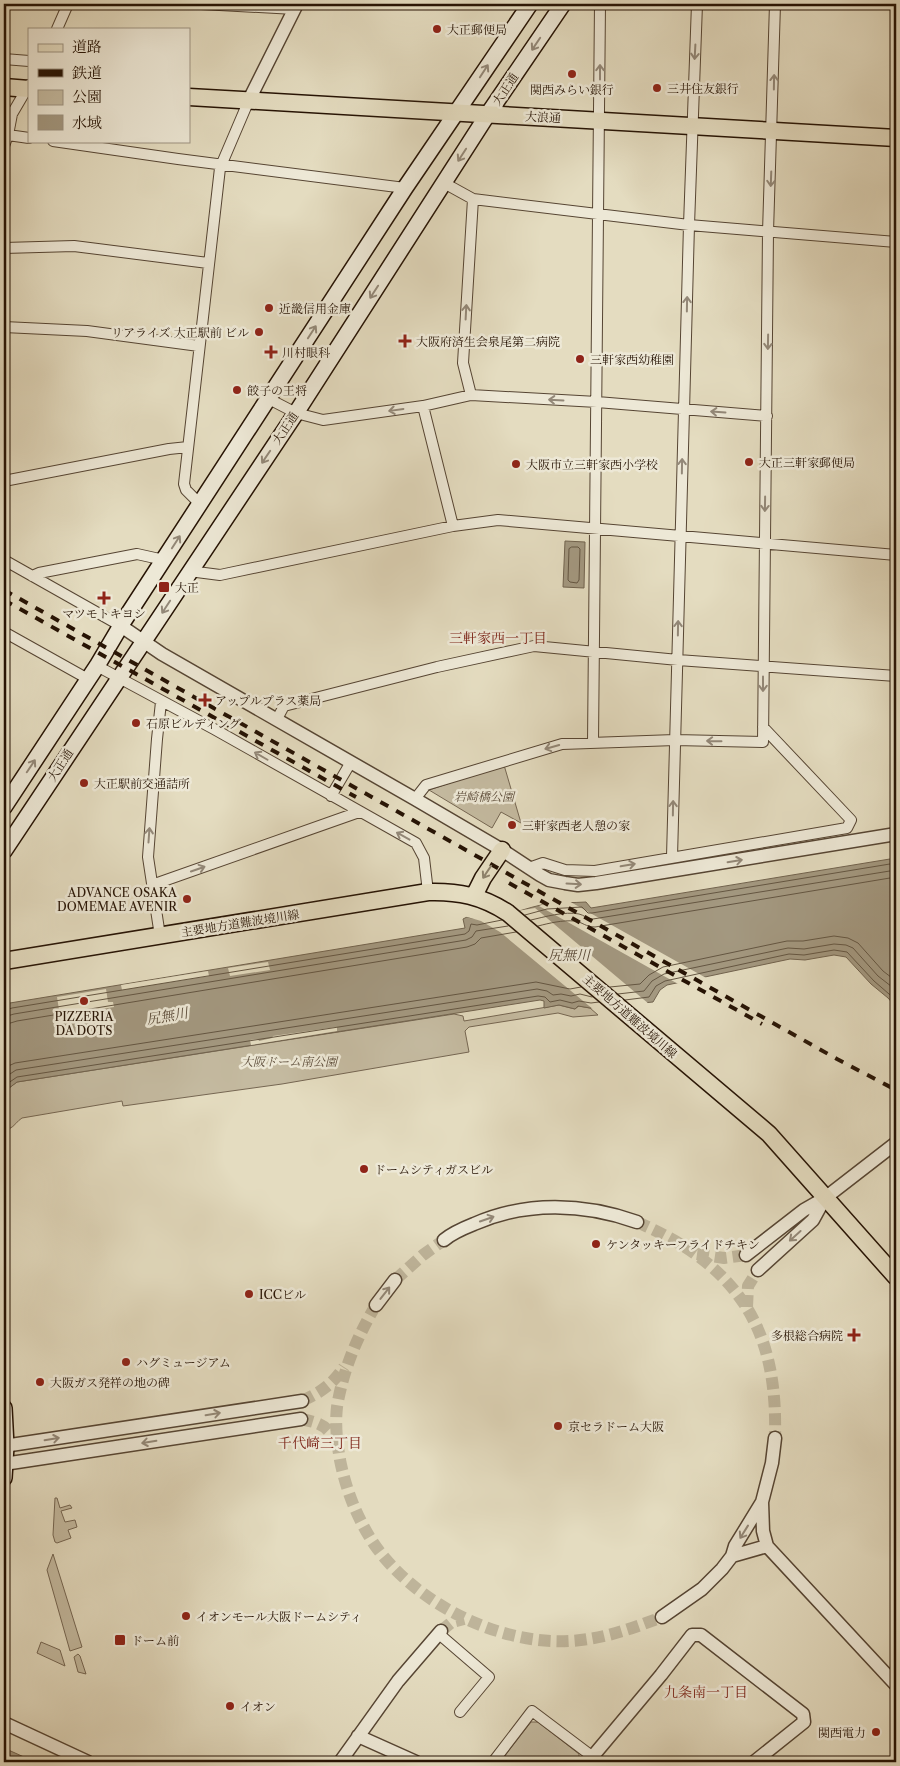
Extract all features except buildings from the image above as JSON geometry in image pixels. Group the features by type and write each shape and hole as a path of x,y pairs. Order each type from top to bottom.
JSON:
{"main road":[{"name":"大正通","path":"4,807 405,188 530,4"},
{"name":"大正通","path":"4,851 296,413 488,114 563,4"},
{"path":"4,87 28,88"},
{"name":"大浪通","path":"190,97 896,138"},
{"path":"474,896 483,878 502,850"},
{"name":"主要地方道難波境川線","path":"4,961 428,892 456,892 491,902 508,912 769,1134 896,1277"},
{"path":"4,1408 4,1469"}],"street":[{"path":"57,28 68,4"},
{"path":"200,504 186,490 184,484 208,263 221,165 249,100 296,6 201,4"},
{"path":"594,742 600,4"},
{"path":"672,857 689,225 697,4"},
{"path":"415,799 426,785 562,744 675,740 763,742 768,232 773,131 775,4"},
{"path":"4,59 28,61"},
{"path":"4,146 8,135 8,113 28,88"},
{"path":"8,135 28,138"},
{"path":"60,142 221,165 405,188"},
{"path":"444,183 473,199 689,225 896,242"},
{"path":"471,395 463,363 473,199"},
{"path":"4,248 74,246 208,263"},
{"path":"4,327 87,331 199,346"},
{"path":"269,399 296,413 323,420 423,406 471,395 597,402 767,416"},
{"path":"423,406 453,526"},
{"path":"4,481 188,447"},
{"path":"189,571 220,576 453,526 498,520 596,527 896,555"},
{"path":"32,576 39,573 137,554 164,560"},
{"path":"4,560 121,626 225,690 502,850 549,880 565,884 596,883 896,834"},
{"path":"4,632 88,679"},
{"path":"277,719 284,706 437,667 534,646 678,660 896,676"},
{"path":"97,666 416,843 424,858 428,892"},
{"path":"160,936 148,857 157,739 162,702"},
{"path":"529,868 543,863 565,870 595,871 847,828 851,820 763,727"},
{"path":"331,796 351,762"},
{"path":"152,885 359,812"},
{"path":"746,1254 804,1210 825,1198 896,1143"},
{"path":"758,1270 813,1220 825,1198"},
{"path":"444,1240 485,1219 542,1207 593,1209 612,1213 637,1222"},
{"path":"376,1305 395,1280"},
{"path":"5,1446 302,1401"},
{"path":"4,1469 301,1419"},
{"path":"775,1438 762,1502 763,1530 767,1546 896,1685"},
{"path":"662,1617 702,1588 722,1569 732,1556 735,1546 762,1502"},
{"path":"732,1556 767,1546"},
{"path":"340,1762 398,1680 440,1632 489,1677 460,1712"},
{"path":"493,1762 532,1711 591,1759 692,1635 701,1635 803,1714 804,1722 759,1761"},
{"path":"4,1723 88,1762"},
{"path":"358,1736 416,1762"}],"green space":[{"name":"岩崎橋公園","path":"504,765 521,823 501,812 492,828 429,790"},
{"name":"大阪ドーム南公園","path":"559,1005 575,1009 579,1006 590,1008 598,1015 573,1017 558,1013 469,1027 465,1031 469,1052 282,1084 123,1106 122,1101 22,1118 11,1128 7,1127 6,1090 17,1082 454,1014 463,1016 464,1021"},
{"path":"55,1498 57,1498 60,1508 70,1505 72,1508 61,1511 65,1522 75,1520 77,1527 68,1530 71,1538 57,1543 53,1535"},
{"path":"53,1554 82,1647 70,1651 47,1570"},
{"path":"41,1642 60,1650 65,1666 37,1653"},
{"path":"78,1654 86,1674 78,1672 74,1657"},
{"path":"531,1722 538,1722 579,1754 579,1762 500,1762"}],"water":[{"path":"565,541 585,542 584,588 563,587"},
{"name":"尻無川","path":"896,858 896,1007 846,957 834,955 805,960 790,959 667,985 660,990 653,1002 590,1008 578,1006 575,1009 559,1005 544,1008 544,1001 540,1000 17,1082 4,1092 4,1007 10,1003 465,928 463,919 467,917 477,919 497,917 556,903 586,902 591,908"},
{"path":"4,1748 35,1762 4,1762"}],"pier":[{"path":"567,900 708,979 680,985 539,906 551,901"},
{"path":"535,908 649,1004 594,1010 500,932 481,921 464,916 467,914 477,917 486,916"},
{"path":"268,962 270,970 230,976 228,968"},
{"path":"208,971 209,976 122,990 121,985"},
{"name":"PIZZERIA DA DOTS","path":"106,989 108,1002 113,1002 114,1007 60,1016 57,997"},
{"path":"337,1027 337,1031 251,1045 250,1040 258,1039 259,1041 272,1038 273,1036"}],"tunnel":[{"path":"637,1222 681,1244 717,1271 735,1291 749,1312 760,1334 768,1358 775,1410 775,1438"},
{"path":"395,1280 423,1255 444,1240"},
{"path":"697,1254 724,1258 746,1255"},
{"path":"747,1307 748,1286 758,1270"},
{"path":"376,1305 363,1329 347,1367 337,1407 336,1420 342,1471 353,1504 374,1544 391,1565 412,1585 435,1602 487,1628 515,1636 543,1640 582,1640 617,1633 662,1617"},
{"path":"302,1401 326,1387 344,1367"},
{"path":"301,1419 323,1426 331,1433 338,1445"},
{"path":"441,1631 452,1622 464,1619"}],"railway":[{"path":"4,590 837,1059 896,1090"},
{"path":"4,600 356,797"},
{"path":"509,883 762,1024"}],"place":[{"name":"大正郵便局","path":"437,29"},
{"name":"関西みらい銀行","path":"572,74"},
{"name":"三井住友銀行","path":"657,88"},
{"name":"近畿信用金庫","path":"269,308"},
{"name":"リアライズ 大正駅前 ビル","path":"259,332"},
{"name":"大阪府済生会泉尾第二病院","path":"405,341"},
{"name":"川村眼科","path":"271,352"},
{"name":"三軒家西幼稚園","path":"580,359"},
{"name":"餃子の王将","path":"237,390"},
{"name":"大正三軒家郵便局","path":"749,462"},
{"name":"大阪市立三軒家西小学校","path":"516,464"},
{"name":"大正","path":"164,587"},
{"name":"マツモトキヨシ","path":"104,598"},
{"name":"アップルプラス薬局","path":"205,700"},
{"name":"石原ビルディング","path":"136,723"},
{"name":"大正駅前交通詰所","path":"84,783"},
{"name":"三軒家西老人憩の家","path":"512,825"},
{"name":"ADVANCE OSAKA DOMEMAE AVENIR","path":"187,899"},
{"name":"PIZZERIA DA DOTS","path":"84,1001"},
{"name":"ドームシティガスビル","path":"364,1169"},
{"name":"ケンタッキーフライドチキン","path":"596,1244"},
{"name":"ICCビル","path":"249,1294"},
{"name":"多根総合病院","path":"854,1335"},
{"name":"ハグミュージアム","path":"126,1362"},
{"name":"大阪ガス発祥の地の碑","path":"40,1382"},
{"name":"京セラドーム大阪","path":"558,1426"},
{"name":"イオンモール大阪ドームシティ","path":"186,1616"},
{"name":"ドーム前","path":"120,1640"},
{"name":"イオン","path":"230,1706"},
{"name":"関西電力","path":"876,1732"}],"district":[{"name":"三軒家西一丁目","path":"498,638"},
{"name":"千代崎三丁目","path":"320,1443"},
{"name":"九条南一丁目","path":"706,1692"}]}
